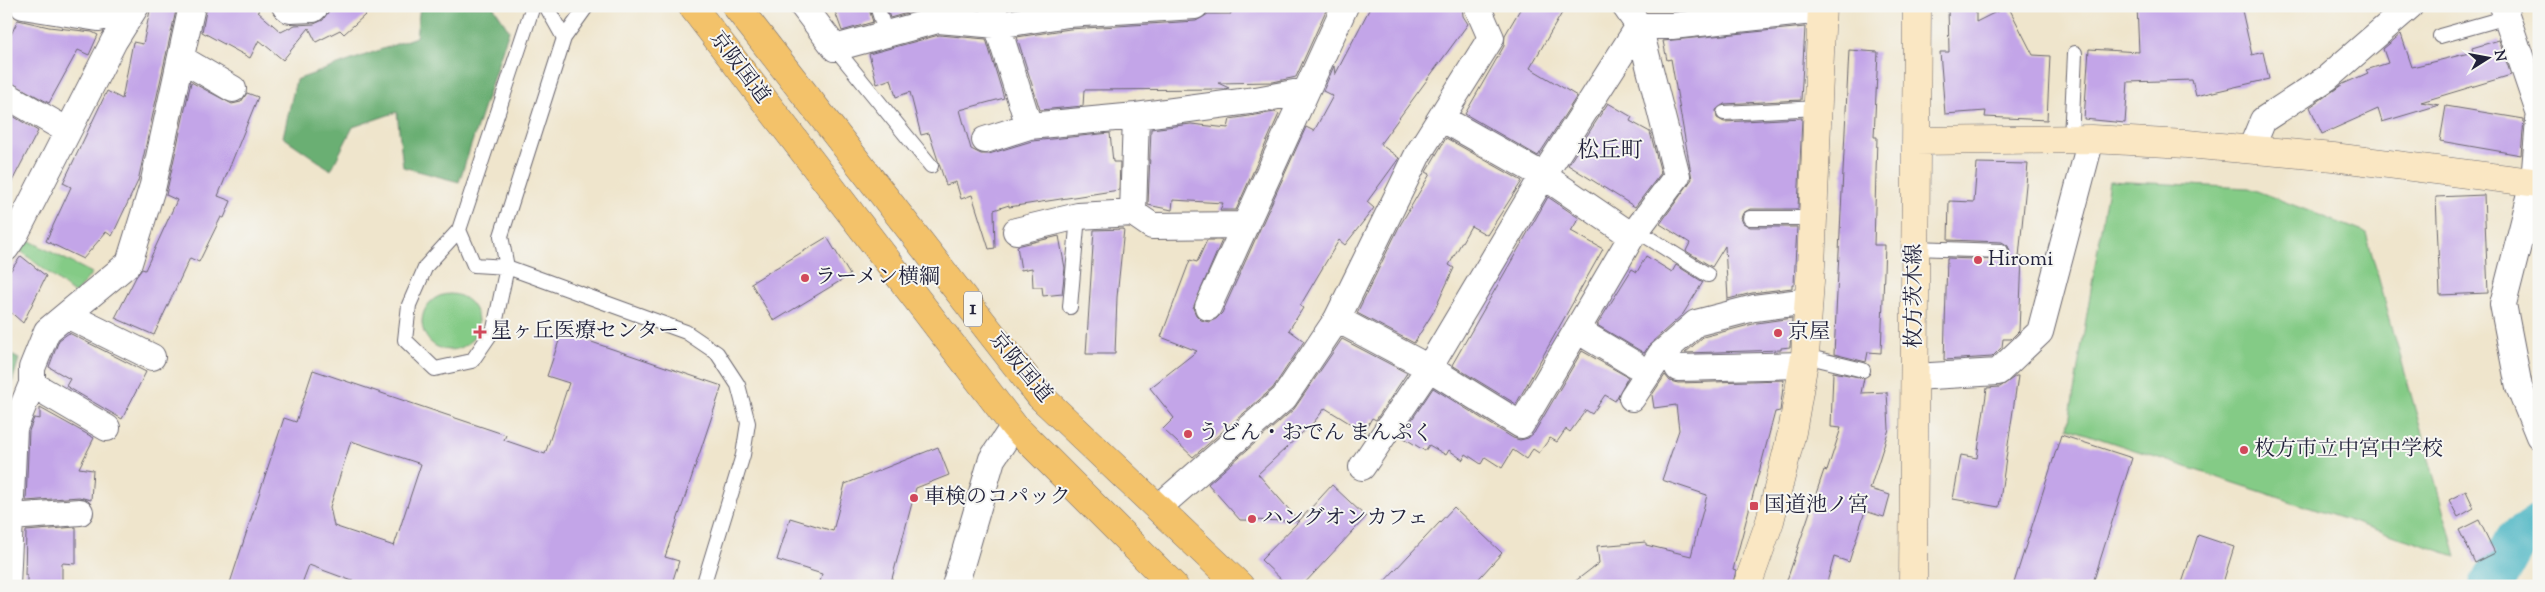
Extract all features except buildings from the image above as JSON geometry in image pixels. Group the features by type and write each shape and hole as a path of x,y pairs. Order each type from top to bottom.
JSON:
{"highway":[{"name":"京阪国道","path":"692,6 1014,426 1174,586"},
{"name":"京阪国道","path":"736,6 1040,396 1240,586"}],"street":[{"path":"23,6 98,18 133,7"},
{"path":"7,586 8,516 14,428 32,384 32,368 48,331 129,263 153,185 182,59 192,6"},
{"path":"285,6 290,10 313,9 316,6"},
{"path":"803,6 835,48 938,20 1068,10 1191,7"},
{"path":"1208,307 1345,6"},
{"path":"1159,507 1284,398 1337,319 1418,154 1491,38 1477,6"},
{"name":"枚方茨木線","path":"1913,586 1917,6"},
{"path":"2251,149 2264,120 2327,78 2410,6"},
{"path":"6,248 133,7"},
{"path":"1632,16 1672,26 1822,8 1809,301 1804,361 1792,432 1770,521 1747,586"},
{"path":"2505,12 2539,112"},
{"path":"995,16 1030,126"},
{"path":"1337,319 1429,368 1521,425 1634,233 1677,176 1632,16"},
{"path":"1362,467 1429,368 1544,176 1632,16"},
{"path":"182,59 233,89"},
{"path":"985,140 1030,126 1136,116 1256,100 1305,91"},
{"path":"6,95 68,131"},
{"path":"1133,213 1136,116"},
{"path":"1441,118 1544,176 1634,233"},
{"path":"2539,120 2536,183 2503,304 2519,387 2539,436"},
{"path":"1914,377 1998,372 2040,332 2081,139"},
{"path":"1916,141 2081,139 2251,149 2333,157 2536,183"},
{"path":"1016,231 1078,216 1133,213 1152,226 1246,225"},
{"path":"1632,398 1661,354 1696,323 1754,308 1809,301"},
{"path":"67,315 152,357"},
{"path":"1577,330 1634,364"},
{"path":"1678,368 1804,361"},
{"path":"32,384 107,428"},
{"path":"955,586 992,459 1014,426"},
{"path":"8,516 80,512"}],"lane":[{"path":"533,6 459,230 426,266 409,304 405,340 435,369 472,361 494,329 506,268 501,236 564,38 587,6"},
{"path":"546,6 564,38"},
{"path":"876,6 886,34"},
{"path":"2440,36 2505,12"},
{"path":"835,48 931,166"},
{"path":"2075,53 2081,139"},
{"path":"1724,113 1817,108"},
{"path":"1070,307 1078,216"},
{"path":"1750,218 1813,218"},
{"path":"459,230 474,265 506,268 686,332 717,353 738,385 748,423 743,456 703,586"},
{"path":"1634,233 1708,275"},
{"path":"1915,248 2001,252"},
{"path":"1804,361 1863,370"}],"green space":[{"path":"420,6 493,6 509,30 459,182 403,167 397,112 353,127 331,170 283,137 296,80 416,37"},
{"path":"2109,181 2249,188 2366,233 2456,556 2068,428"},
{"path":"26,239 92,273 75,294 17,248"},
{"path":"444,294 456,294 466,298 474,306 478,322 474,338 466,346 456,350 444,350 434,346 426,338 422,328 422,316 426,306 434,298"},
{"path":"6,352 19,359 6,403"}],"waterway":[{"path":"2491,586 2516,541 2539,527"}],"place":[{"name":"Hiromi","path":"1978,260"},
{"name":"ラーメン横綱","path":"805,278"},
{"name":"星ヶ丘医療センター","path":"480,332"},
{"name":"京屋","path":"1778,333"},
{"name":"うどん・おでん まんぷく","path":"1188,434"},
{"name":"枚方市立中宮中学校","path":"2244,450"},
{"name":"車検のコパック","path":"914,498"},
{"name":"国道池ノ宮","path":"1754,506"},
{"name":"ハングオンカフェ","path":"1252,519"}],"district":[{"name":"松丘町","path":"1610,152"}]}
